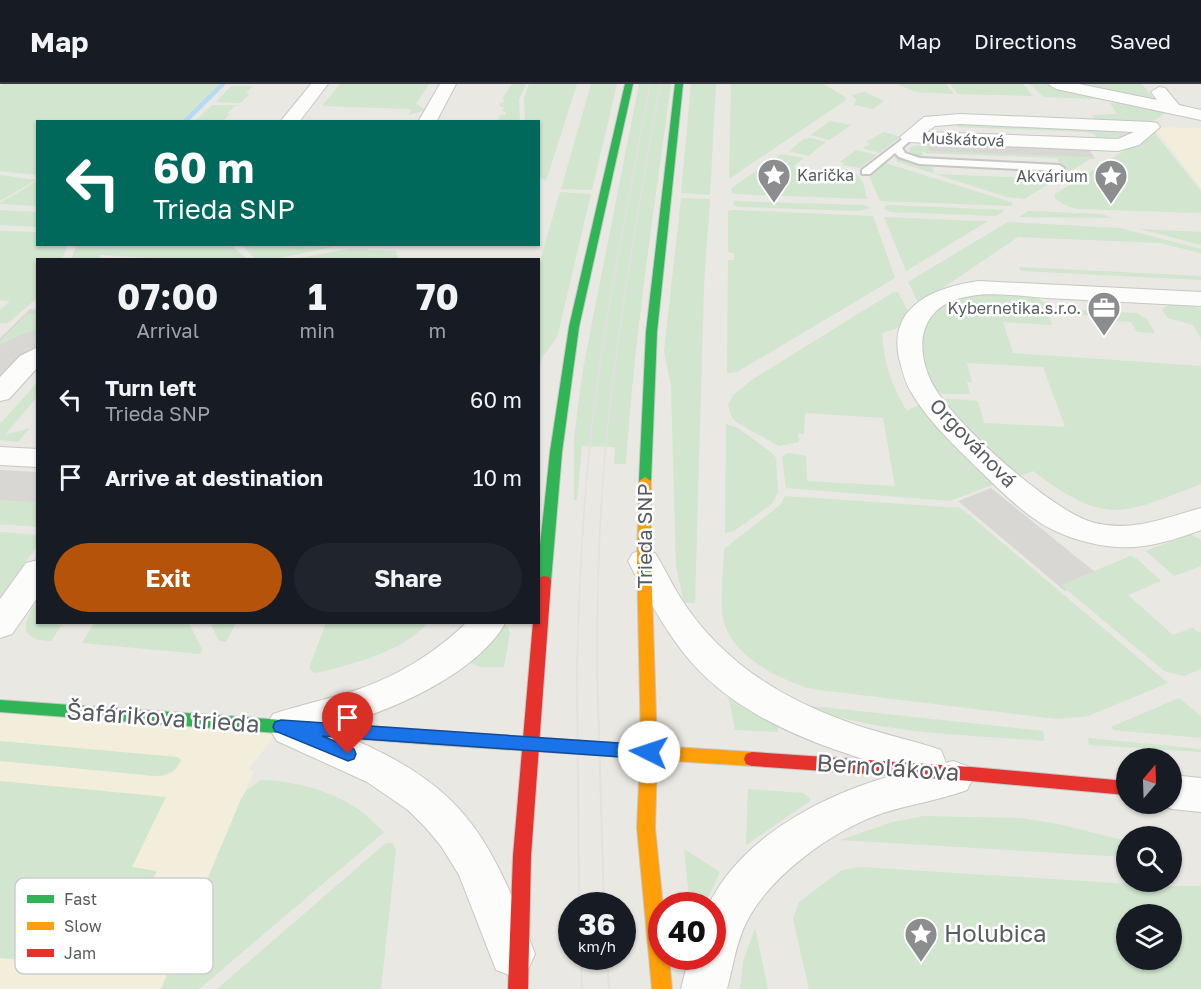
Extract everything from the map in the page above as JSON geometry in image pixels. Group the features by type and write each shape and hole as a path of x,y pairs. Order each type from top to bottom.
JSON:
{"street":[{"path":"291,120 320,84"},
{"path":"428,120 448,84"},
{"path":"540,590 542,555 568,360 603,192 629,84"},
{"name":"Trieda SNP","path":"662,989 645,828 649,752 644,561 649,361 655,281 679,84"},
{"path":"1056,84 1201,115"},
{"path":"1152,84 1173,109"},
{"name":"Muškátová","path":"903,142 1118,145 1166,127 1201,128"},
{"name":"Orgovánová","path":"1201,299 971,289 943,298 918,313 911,327 908,344 919,383 925,394 953,427 1008,481 1049,515 1075,528 1108,535 1140,537 1165,533 1201,518"},
{"path":"0,393 29,361 36,357"},
{"path":"0,456 36,458"},
{"path":"644,561 655,585 682,628 712,662 743,689 826,731 971,774"},
{"path":"0,625 36,574"},
{"path":"281,727 366,702 394,690 462,647 487,624"},
{"path":"518,979 538,624"},
{"name":"Šafárikova trieda","path":"0,706 649,752"},
{"path":"281,727 381,770 425,800 440,815 456,833 483,880 518,979"},
{"name":"Bernolákova","path":"649,752 971,774 1116,787"},
{"path":"704,989 719,934 734,901 756,874 786,845 814,825 862,802 917,786 971,774"},
{"path":"1182,793 1201,795"}],"lane":[{"path":"866,172 903,142 906,157 927,162 1059,168"}],"shaded area":[{"path":"1151,127 1201,128 1201,188 1158,132"},
{"path":"921,137 1086,144 1095,159 926,153"},
{"path":"30,309 36,310 36,352 0,379 0,338"},
{"path":"0,470 36,472 35,504 0,501"},
{"path":"991,488 1100,576 1065,591 958,501"},
{"path":"0,706 281,727 248,770 254,771 208,878 15,878 15,974 167,974 161,989 0,989"}],"green space":[{"path":"3,84 224,84 186,120 36,120 36,175 0,171 0,86"},
{"path":"340,84 429,84 416,104 426,110 409,115 411,109 322,106"},
{"path":"512,84 526,84 519,99 520,120 498,120 500,115 505,115 506,112 502,111 504,107 499,106 505,99 502,99"},
{"path":"529,84 577,84 546,181 540,178 540,120 525,120 524,98"},
{"path":"591,84 617,84 592,190 561,189"},
{"path":"639,84 671,84 639,321 626,464 614,464 615,447 582,446 577,500 574,500 574,438 583,369"},
{"path":"691,84 716,84 710,195 681,193"},
{"path":"731,84 823,84 844,96 846,100 729,179"},
{"path":"897,84 946,84 954,94 916,92"},
{"path":"950,84 1023,84 1033,96 958,94"},
{"path":"1030,84 1045,84 1120,100 1043,97"},
{"path":"1071,84 1142,84 1155,100"},
{"path":"231,86 253,86 241,103 216,102"},
{"path":"865,92 884,101 873,109 854,105 856,99 851,95"},
{"path":"1110,103 1136,104 1168,111 1150,123 1095,120 1092,115 1117,114"},
{"path":"212,105 239,105 227,114 230,114 224,120 196,120"},
{"path":"830,121 851,125 829,140 811,135"},
{"path":"961,124 1139,130 1124,137 1096,138 1095,134 1086,132 957,127"},
{"path":"884,132 900,137 879,153 863,148 870,144 866,142"},
{"path":"1154,132 1201,191 1201,213 1077,209 1055,199 1055,194"},
{"path":"811,138 826,142 808,156 789,151 804,139"},
{"path":"927,143 930,151 1094,157 1024,199 1007,197 935,174 1057,179 1053,172 1065,172 1057,158 922,152 923,158 909,151 910,147"},
{"path":"856,150 877,155 860,168 842,165 844,163 840,162"},
{"path":"781,154 804,158 793,167 823,175 839,167 856,174 862,181 867,199 733,194 731,190 733,187"},
{"path":"894,156 912,164 932,167 935,174 898,162"},
{"path":"885,163 1013,204 1011,206 880,201 869,176"},
{"path":"0,175 36,180 0,201"},
{"path":"36,182 36,206 0,203"},
{"path":"560,192 591,194 557,338 542,357 540,365 540,261"},
{"path":"681,198 710,199 704,286 695,603 684,603 676,566 671,386 664,351"},
{"path":"734,201 862,205 871,208 859,211 739,207 733,205"},
{"path":"889,205 1005,210 996,216 891,212 884,209"},
{"path":"0,210 36,212 36,227 0,225"},
{"path":"728,211 873,216 895,278 737,372 727,373 728,260 734,260 734,253 728,252"},
{"path":"1028,211 1102,214 1112,218 1019,217"},
{"path":"884,217 977,221 988,221 906,271"},
{"path":"1008,222 1120,228 1201,249 1201,253 1160,243 1018,237 919,304 908,282"},
{"path":"1140,229 1201,232 1201,245"},
{"path":"0,231 36,232 36,246 68,246 62,258 36,258 36,299 8,323 0,323 0,310 10,301 0,300"},
{"path":"76,246 232,246 246,258 151,258 100,255 99,258 71,258"},
{"path":"243,246 332,247 279,258 254,258"},
{"path":"349,249 396,251 398,258 299,258"},
{"path":"1019,267 1201,276 1201,280 1021,271"},
{"path":"898,292 909,313 900,327 882,333 889,374 901,401 907,411 921,404 997,483 950,501 786,488 782,456 788,453 806,456 807,481 895,486 883,418 805,413 804,434 798,433 799,442 779,446 736,422 728,405 733,395 753,379 892,293"},
{"path":"995,293 1034,295 1059,314 1048,313 1052,325 1003,322 1013,353 1201,366 1201,484 1151,503 1114,510 1079,501 1033,471 1017,477 961,425 941,398 978,401 984,423 1065,427 1043,367 967,363 972,382 967,382 970,394 944,394 936,391 921,347 922,333 927,322 935,313 945,306 969,297"},
{"path":"1169,304 1183,304 1201,309 1201,339 1193,325 1168,318 1162,310"},
{"path":"1080,310 1137,313 1147,319 1155,333 1137,332 1131,322 1103,320 1102,316 1082,315"},
{"path":"27,314 36,314 36,330 0,345 0,341"},
{"path":"36,384 36,398 5,435 30,428 18,442 0,440 0,424"},
{"path":"726,424 738,428 776,458 778,492 772,504 734,531 725,533"},
{"path":"785,496 961,508 1168,683 1088,716 1056,719 812,689 786,680 760,666 737,646 724,622 722,597 724,549 780,505"},
{"path":"0,500 36,502 36,527 0,524"},
{"path":"0,532 36,535 36,548 0,597"},
{"path":"1190,534 1201,540 1201,566 1174,576 1146,551"},
{"path":"1130,556 1137,559 1161,581 1128,595 1173,635 1192,628 1198,632 1201,631 1201,669 1184,676 1164,671 1061,585"},
{"path":"36,603 36,624 62,624 51,641 40,640 28,633 26,623"},
{"path":"93,624 190,624 202,649 200,654 82,643"},
{"path":"210,624 235,624 226,642 219,641"},
{"path":"325,624 426,624 406,641 360,661 315,673 310,670"},
{"path":"504,627 508,627 510,633 504,667 481,667 470,663"},
{"path":"728,694 778,726 778,732 735,730"},
{"path":"1179,698 1201,716 1201,738 1114,730 1111,727"},
{"path":"803,705 1043,731 1044,741 892,728 832,715"},
{"path":"1088,738 1201,749 1201,752 1182,751 1182,748 1089,745"},
{"path":"0,741 178,757 181,760 170,773 154,776 0,761"},
{"path":"261,780 298,784 322,791 359,810 384,832 199,989 161,989 167,974 213,974 213,878 208,878 241,799 247,790"},
{"path":"0,781 166,797 132,867 157,871 153,878 15,878 15,959 0,958"},
{"path":"748,789 803,793 810,798 810,801 746,845"},
{"path":"924,816 1022,818 1058,824 1116,838 1116,856 840,840 893,822"},
{"path":"386,843 392,843 396,850 381,989 217,989"},
{"path":"684,849 720,872 711,892 689,892"},
{"path":"860,867 1116,883 1116,892 1182,892 1182,886 1201,886 1201,989 809,989 793,919 799,902 842,870"},
{"path":"755,928 768,989 740,989 743,961"}],"waterway":[{"path":"186,120 223,84"}],"tram line":[{"path":"577,669 582,542 593,416 612,291 650,84"},
{"path":"597,668 599,542 609,416 625,291 660,84"},
{"path":"597,668 604,892"},
{"path":"577,669 579,892"},
{"path":"581,970 582,989"},
{"path":"608,970 609,989"}],"traffic: fast":[{"path":"544,581 556,452 574,327 629,84"},
{"path":"645,481 652,332 679,84"},
{"path":"0,706 438,738"}],"traffic: slow":[{"path":"645,481 644,561 649,752 646,828 662,989"},
{"path":"438,738 752,759"}],"traffic: jam":[{"path":"518,989 522,856 544,581"},
{"path":"752,759 971,774 1116,787"}],"place":[{"name":"Karička","path":"774,204"},
{"name":"Akvárium","path":"1111,205"},
{"name":"Kybernetika.s.r.o.","path":"1104,337"},
{"name":"Holubica","path":"921,963"}],"route":[{"path":"348,754 281,727 649,752"}]}
